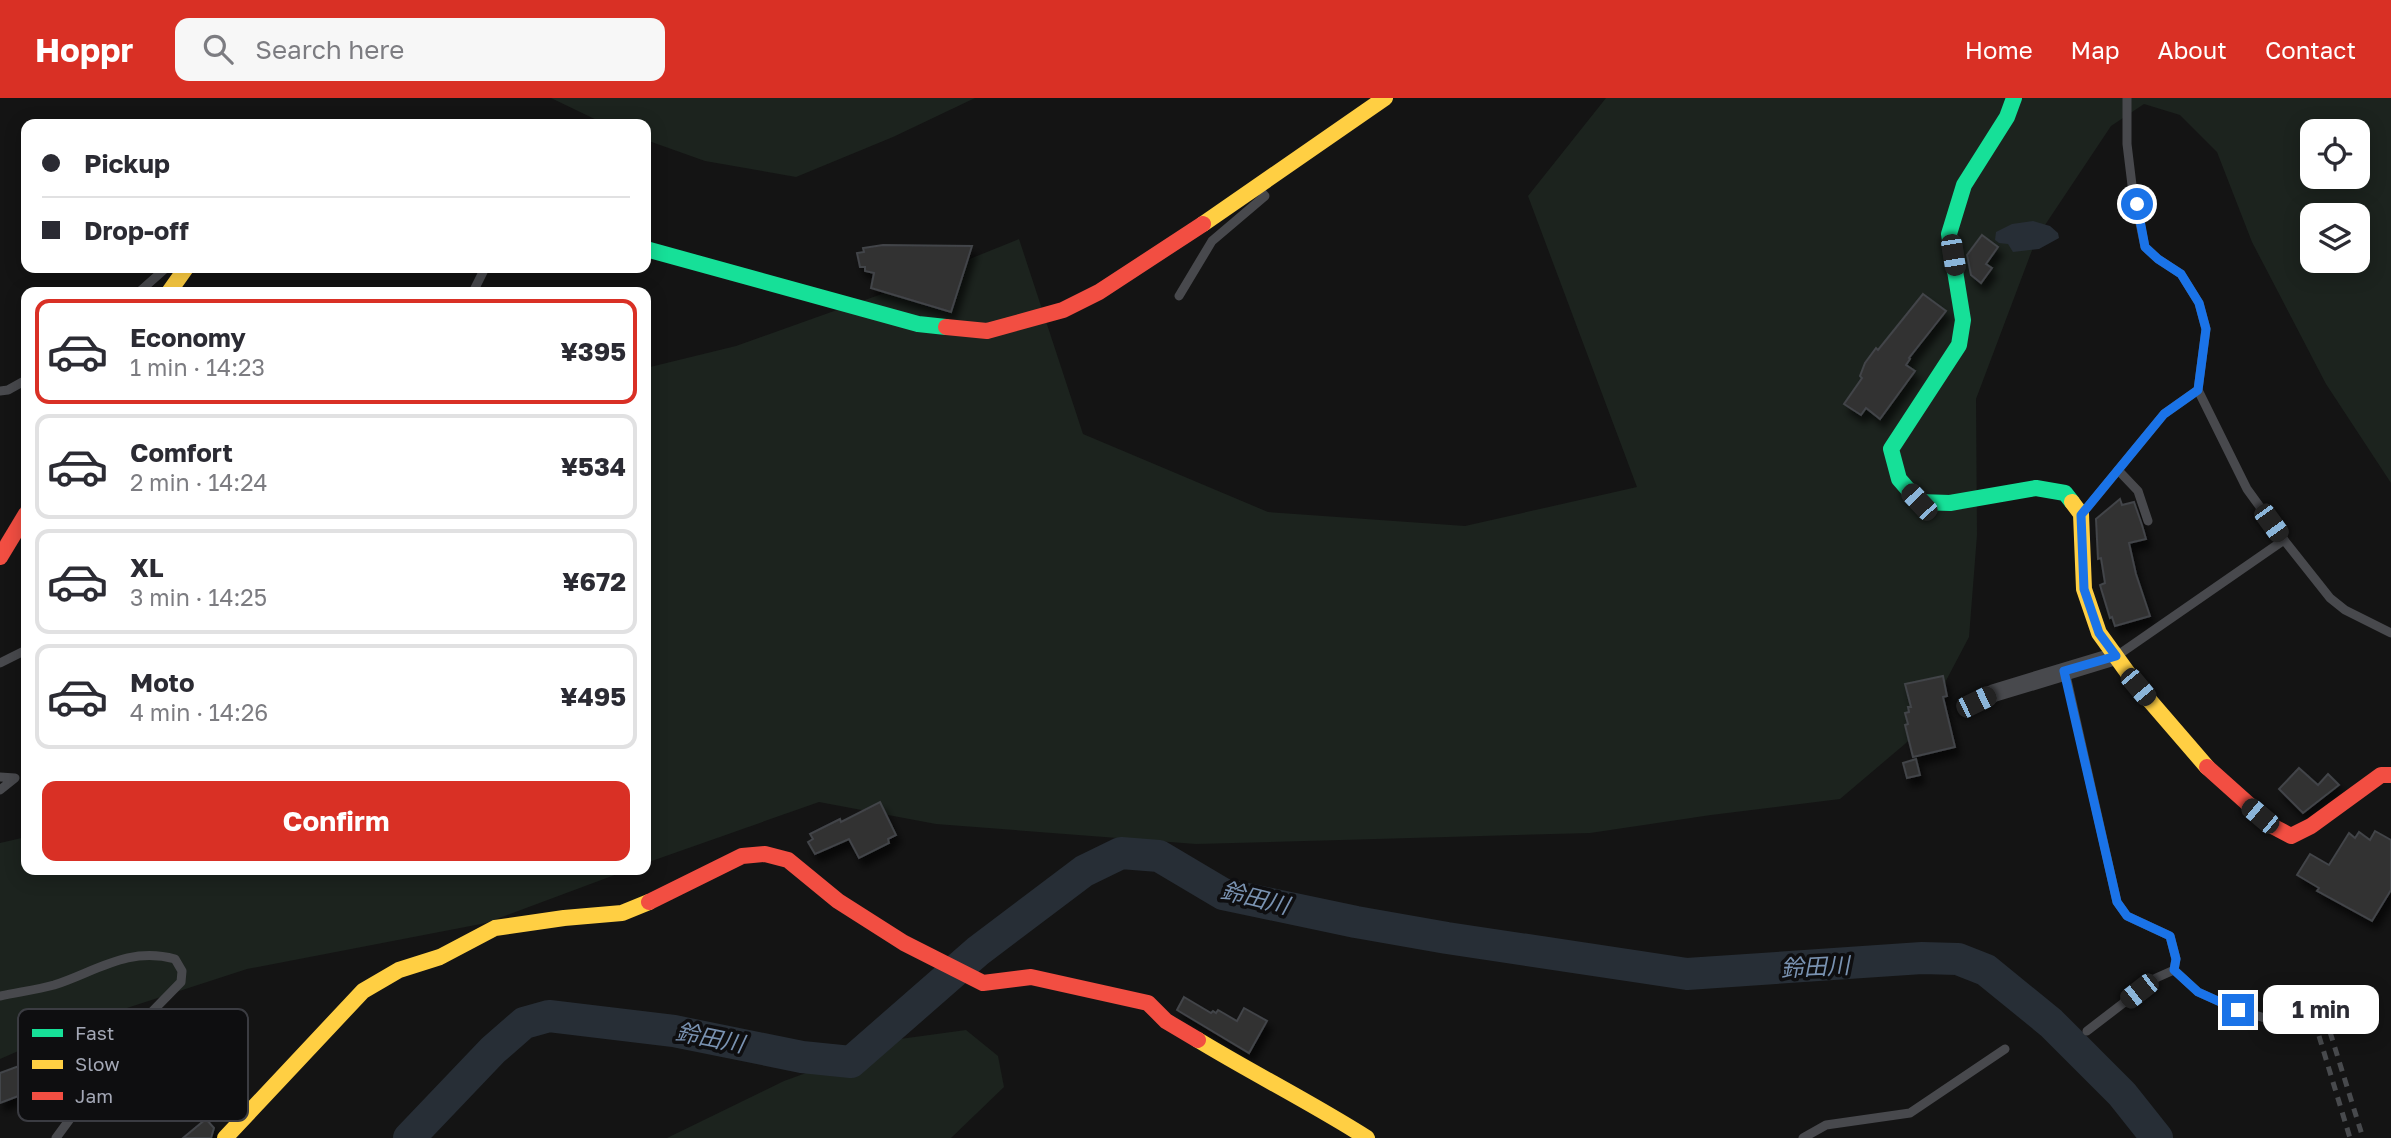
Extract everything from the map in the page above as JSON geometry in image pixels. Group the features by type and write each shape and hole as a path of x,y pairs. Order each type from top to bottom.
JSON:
{"street":[{"path":"651,250 918,324 987,331 1063,310 1100,292 1385,98"},
{"path":"2014,98 2007,117 1964,185 1949,234 1963,320 1959,345 1891,449 1899,480 1919,502 1950,503 2036,488 2065,493 2081,515 2084,589 2099,633 2138,687 2202,762 2274,827 2291,836 2311,826 2381,775 2391,775"},
{"path":"0,557 21,522"},
{"path":"1976,702 1994,693 2116,656"},
{"path":"248,1114 363,991 400,970 440,957 495,928 622,913 663,897 742,856 765,853 788,860 838,901 904,943 983,983 1031,977 1148,1003 1166,1021 1250,1072 1320,1108 1367,1138"},
{"path":"225,1138 241,1121"}],"lane":[{"path":"2127,98 2127,144 2132,185 2145,247 2181,274 2199,303 2206,329 2198,390 2247,489 2330,598 2345,610 2391,633"},
{"path":"1179,296 1212,241 1265,197 1257,186"},
{"path":"145,287 160,273"},
{"path":"0,391 21,383"},
{"path":"2081,515 2164,414 2198,390"},
{"path":"2118,470 2138,491 2148,521"},
{"path":"2116,656 2284,540"},
{"path":"0,663 21,652"},
{"path":"2064,671 2117,902 2127,916 2170,936 2176,959 2174,970"},
{"path":"0,777 15,778 0,790"},
{"path":"0,996 55,984 105,963 162,955 175,958 182,971 181,982 155,1009"},
{"path":"2174,970 2198,992 2238,1010 2285,1024"},
{"path":"2087,1031 2156,978 2174,970"},
{"path":"1803,1138 1826,1125 1910,1113 2005,1049"},
{"path":"56,1138 68,1121"}],"shaded area":[{"path":"551,98 975,98 893,137 796,177 705,161 651,142 651,119 595,119"},
{"path":"1606,98 2391,98 2391,483 2326,384 2252,242 2217,152 2180,115 2144,104 2111,126 2037,237 1976,399 1977,535 1969,637 1919,732 1840,799 1590,833 1196,844 936,824 819,802 651,861 651,367 736,346 893,290 1019,239 1083,434 1268,512 1465,526 1637,487 1528,196"},
{"path":"2033,221 2050,226 2058,233 2059,238 2039,249 2013,252 2008,244 1995,240 1996,232 2012,224"},
{"path":"21,838 21,875 615,875 486,923 247,969 124,1009 18,1009 18,1051 0,1059 0,843"},
{"path":"966,1030 998,1056 1004,1087 951,1138 667,1138 784,1081 900,1039"}],"building":[{"path":"1982,235 1998,247 1986,264 1992,268 1981,283 1971,275 1967,255"},
{"path":"883,245 972,246 951,312 871,288 874,273 860,267 857,253 864,252 863,248"},
{"path":"1923,294 1946,311 1909,358 1906,365 1915,371 1880,419 1866,408 1861,415 1844,404 1862,378 1860,376 1865,363"},
{"path":"2120,499 2122,505 2134,502 2146,539 2129,543 2150,616 2115,626 2100,585 2105,583 2101,558 2098,559 2096,519"},
{"path":"1943,676 1947,696 1943,697 1955,747 1913,757 1905,725 1908,724 1905,713 1909,712 1908,707 1911,707 1905,684"},
{"path":"1916,759 1920,775 1907,778 1903,763"},
{"path":"2299,768 2318,785 2328,774 2339,785 2303,813 2279,789"},
{"path":"880,802 896,835 888,839 889,843 859,858 849,839 815,854 808,842 813,839 810,834"},
{"path":"2375,831 2391,840 2391,890 2372,921 2317,891 2319,888 2297,875 2310,854 2329,865 2349,833 2355,838 2359,832 2370,840"},
{"path":"1184,997 1211,1013 1218,1010 1237,1021 1244,1008 1267,1021 1249,1053 1177,1010"},
{"path":"18,1066 18,1096 0,1103 0,1073"},
{"path":"204,1121 208,1121 214,1128 211,1138 183,1138"}],"waterway":[{"name":"鈴田川","path":"409,1138 493,1050 524,1023 549,1016 674,1031 802,1057 851,1062 978,951 1084,871 1121,853 1159,856 1223,894 1447,938 1687,974 1922,958 1958,959 1986,970 2051,1023 2122,1094 2157,1138"}],"railway":[{"path":"2330,1032 2363,1138"},
{"path":"2319,1036 2350,1138"}],"traffic: fast":[{"path":"2014,98 2007,117 1964,185 1949,234 1963,320 1959,345 1891,449 1899,479 1919,502 1950,503 2036,488 2065,493 2072,502"},
{"path":"651,250 918,324 946,327"}],"traffic: slow":[{"path":"1203,224 1385,98"},
{"path":"173,287 182,273"},
{"path":"2072,502 2081,514 2084,589 2099,633 2138,687 2207,767"},
{"path":"248,1114 363,991 399,970 440,957 495,928 622,913 649,902"},
{"path":"1198,1040 1367,1138"},
{"path":"225,1138 241,1121"}],"traffic: jam":[{"path":"946,327 987,331 1063,310 1099,292 1203,224"},
{"path":"0,557 21,522"},
{"path":"2207,767 2274,827 2291,836 2311,826 2381,775 2391,775"},
{"path":"649,902 742,856 765,854 788,860 838,901 904,943 983,983 1031,977 1148,1003 1166,1021 1198,1040"}],"route":[{"path":"2137,204 2145,247 2181,274 2199,303 2206,329 2198,390 2164,414 2081,515 2084,589 2099,633 2116,656 2064,671 2117,902 2127,916 2170,936 2176,959 2174,970 2198,992 2238,1010"}]}
